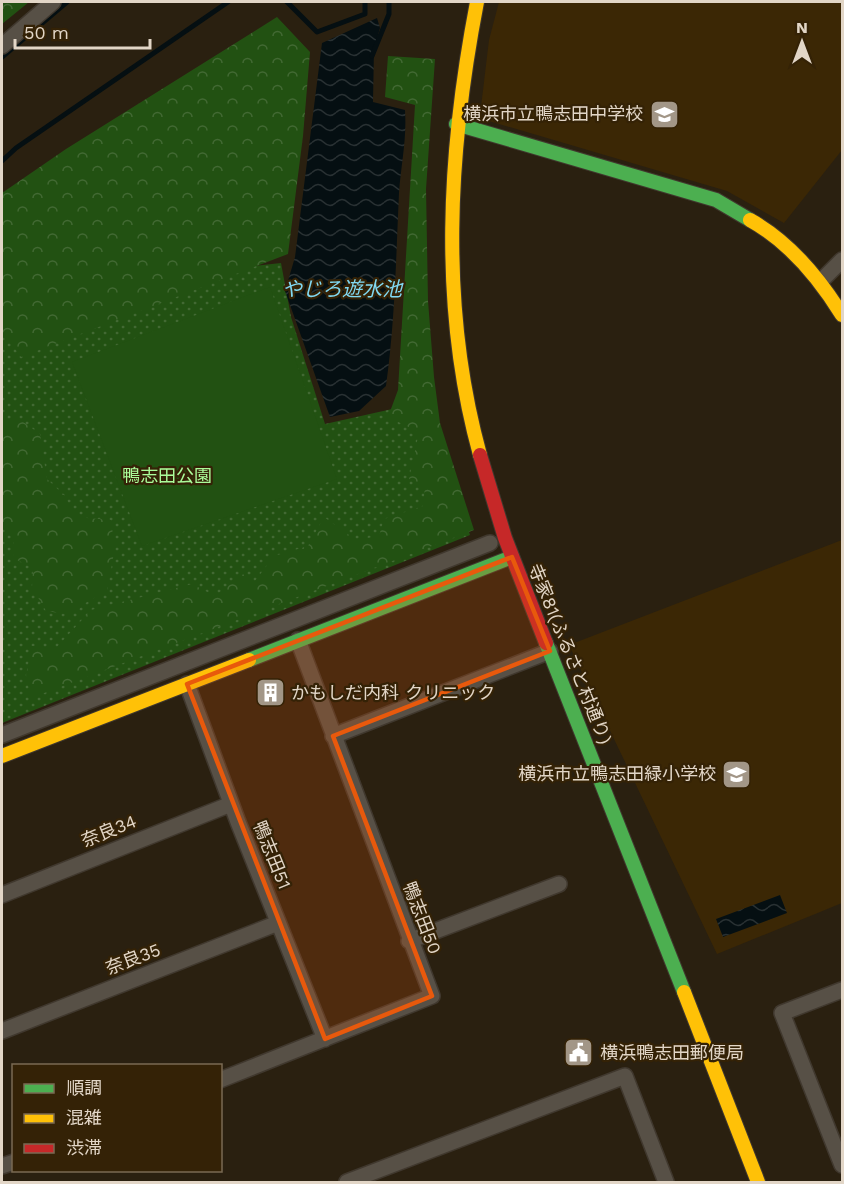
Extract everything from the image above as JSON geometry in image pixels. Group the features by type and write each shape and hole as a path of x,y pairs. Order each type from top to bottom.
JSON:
{"street":[{"path":"2,46 53,2"},
{"name":"寺家81(ふるさと村通り)","path":"477,2 456,124 451,188 453,288 462,373 476,437 512,557 758,1182"},
{"path":"456,124 716,200 763,227 821,281 843,315"},
{"path":"821,281 843,260"},
{"path":"2,735 490,543"},
{"path":"2,756 512,557"},
{"name":"鴨志田50","path":"222,1079 432,996 409,941 298,640"},
{"path":"333,736 550,651"},
{"name":"鴨志田51","path":"187,684 231,804 325,1039"},
{"name":"奈良34","path":"2,895 231,804"},
{"path":"409,941 559,884"},
{"name":"奈良35","path":"2,1031 278,923"},
{"path":"843,990 782,1013 836,1125 843,1166"},
{"path":"347,1182 625,1076 666,1182"}],"highlighted area":[{"path":"512,557 550,651 333,736 432,996 325,1039 187,684"}],"shaded area":[{"name":"横浜市立鴨志田中学校","path":"499,2 842,2 842,150 784,223 727,191 489,121 481,107 489,40"},
{"name":"横浜市立鴨志田緑小学校","path":"842,540 842,903 717,954 569,645"}],"green space":[{"path":"2,2 29,2 2,24"},
{"path":"277,17 310,52 303,136 288,254 21,357 2,330 2,193 66,149"},
{"path":"388,56 435,59 426,189 428,301 434,377 440,423 474,530 31,698 26,675 32,646 56,648 91,610 192,584 215,596 243,574 252,585 274,556 308,546 324,517 356,540 379,536 384,519 423,506 425,487 409,479 419,432 388,417 398,390 415,105 385,97"},
{"name":"鴨志田公園","path":"281,263 291,317 325,424 428,401 470,535 2,723 2,294"},
{"path":"270,287 337,479 142,546 72,362"},
{"path":"18,418 40,434 47,479 65,496 75,517 111,520 114,553 107,591 87,602 72,615 46,611 32,587 33,568 13,558 14,539 9,527 2,528 2,420"}],"water":[{"name":"やじろ遊水池","path":"377,18 380,28 374,49 373,102 405,110 405,142 399,193 389,362 386,386 359,411 330,417 285,291 295,257 322,43"},
{"path":"780,895 787,913 723,937 716,919"}],"waterway":[{"path":"2,57 67,2"},
{"path":"2,161 16,148 228,2"},
{"path":"287,2 317,32 365,14 365,2"},
{"path":"372,56 389,14 389,2"}],"traffic: fast":[{"path":"456,124 716,200 750,220"},
{"path":"249,660 512,557"},
{"path":"546,643 684,992"}],"traffic: slow":[{"path":"477,2 459,115 452,229 453,286 458,342 467,399 480,455"},
{"path":"750,220 777,238 802,262 842,315"},
{"path":"2,756 249,660"},
{"path":"684,992 758,1182"}],"traffic: jam":[{"path":"480,455 505,538 546,643"}],"place":[{"name":"横浜市立鴨志田中学校","path":"664,114"},
{"name":"かもしだ内科 クリニック","path":"270,693"},
{"name":"横浜市立鴨志田緑小学校","path":"737,774"},
{"name":"横浜鴨志田郵便局","path":"579,1053"}]}
